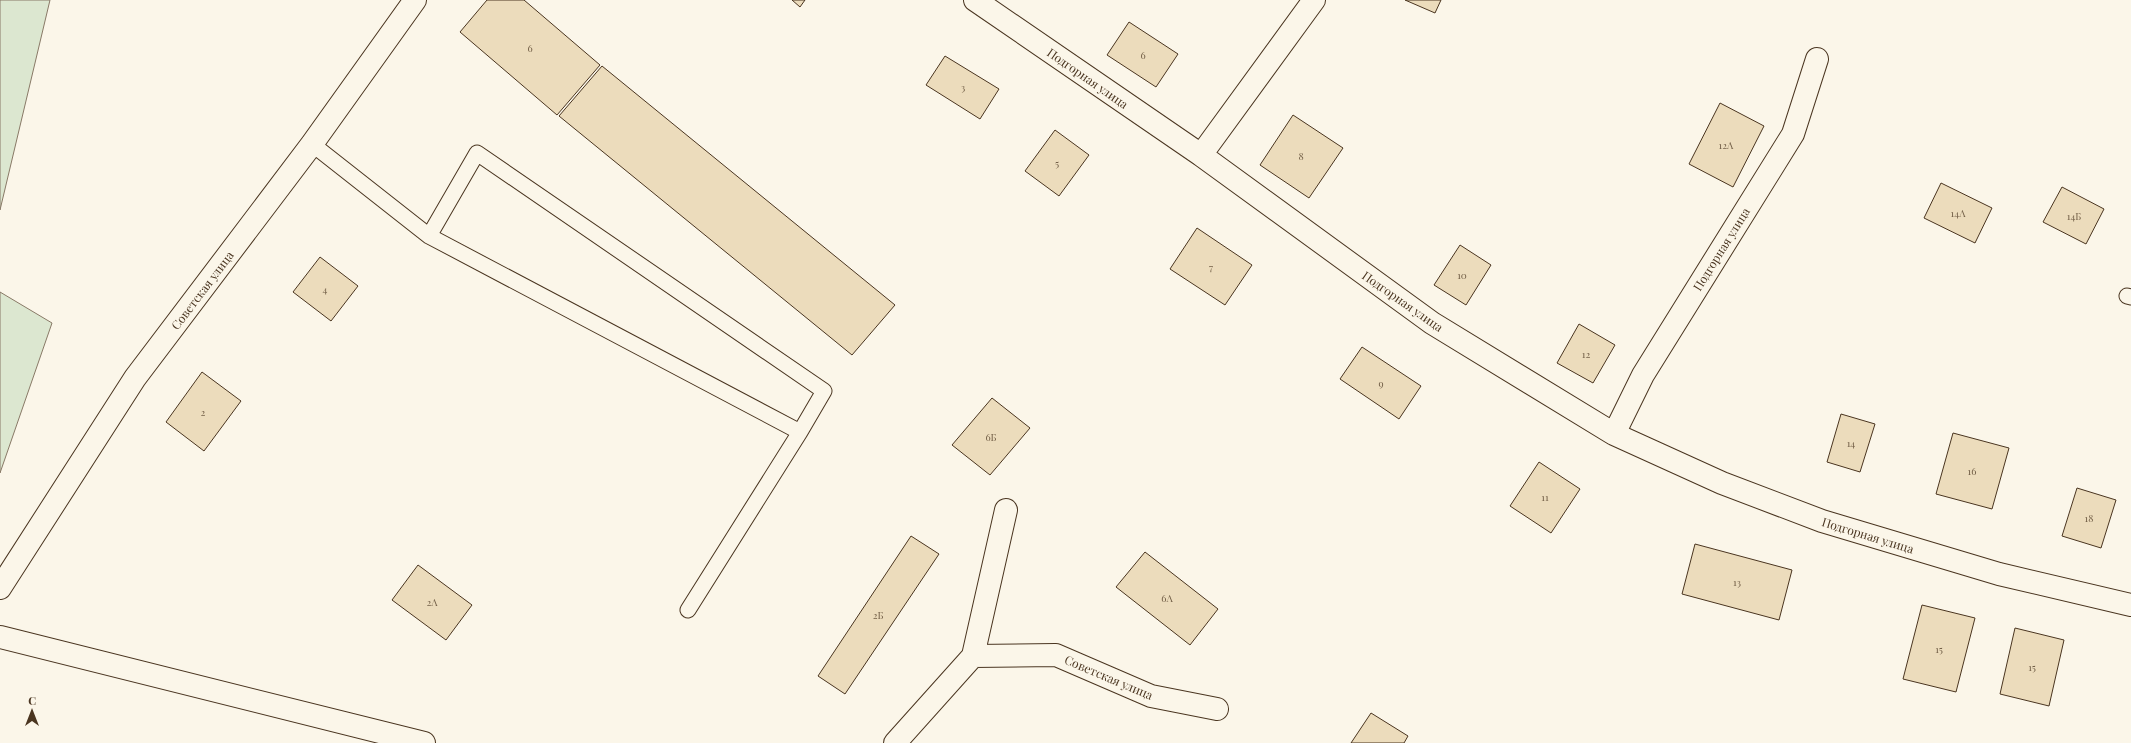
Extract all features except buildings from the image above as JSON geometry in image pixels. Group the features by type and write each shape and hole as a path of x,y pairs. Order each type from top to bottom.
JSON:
{"street":[{"name":"Советская улица","path":"0,588 135,378 312,144 415,0"},
{"name":"Подгорная улица","path":"975,0 1201,155 1432,322 1614,434 1722,483 1822,521 1999,574 2131,604"},
{"path":"1201,155 1314,0"},
{"name":"Подгорная улица","path":"1614,434 1644,375 1793,134 1816,59"},
{"path":"895,743 973,656 1006,510"},
{"path":"0,637 424,743"},
{"name":"Советская улица","path":"973,656 1056,655 1151,696 1216,709"}],"lane":[{"path":"312,144 429,236 800,432"},
{"path":"429,236 477,153 824,392 688,610"}],"green space":[{"path":"0,0 50,0 0,210"},
{"path":"0,292 52,323 0,473"}]}
